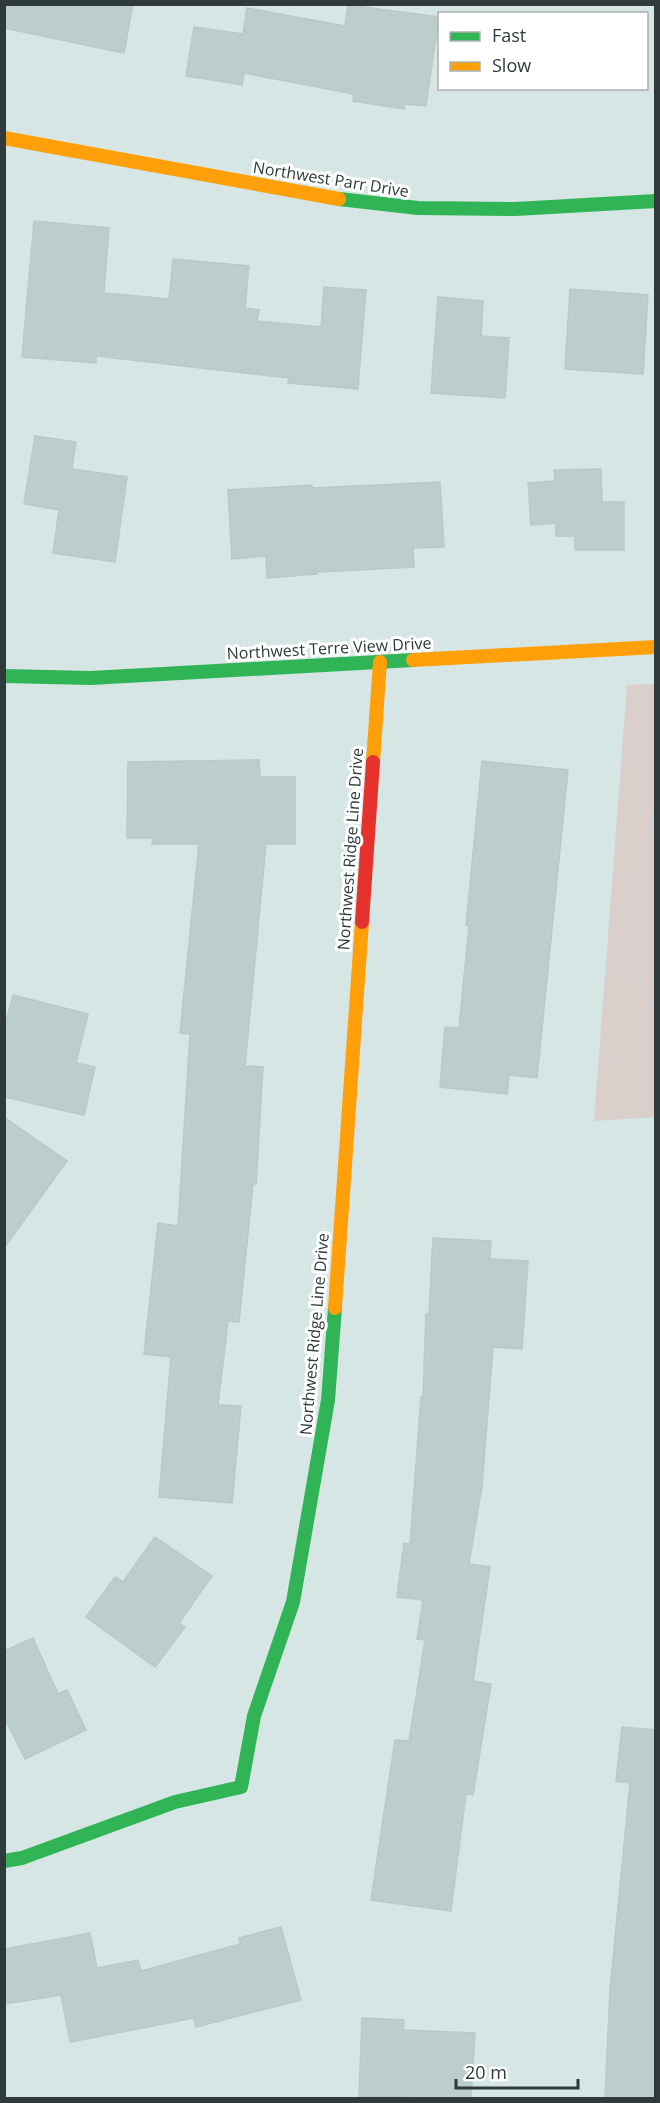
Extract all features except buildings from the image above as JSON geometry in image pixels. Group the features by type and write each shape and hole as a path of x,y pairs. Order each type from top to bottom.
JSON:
{"street":[{"name":"Northwest Parr Drive","path":"4,138 330,198 418,208 515,209 656,201"},
{"name":"Northwest Terre View Drive","path":"4,675 91,678 656,647"},
{"name":"Northwest Ridge Line Drive","path":"4,1861 22,1858 175,1802 241,1787 254,1716 294,1602 327,1400 380,662"}],"path":[{"path":"656,811 641,856 634,911 637,972 645,998 656,1009"}],"shaded area":[{"path":"655,684 655,1117 594,1121 627,685"}],"traffic: fast":[{"path":"339,199 418,208 515,209 656,201"},
{"path":"4,676 91,678 413,660"},
{"path":"4,1861 22,1858 175,1802 241,1787 254,1716 293,1602 328,1400 335,1308"}],"traffic: slow":[{"path":"4,138 339,199"},
{"path":"413,660 656,647"},
{"path":"373,762 380,662"},
{"path":"335,1308 362,922"}],"traffic: jam":[{"path":"362,922 373,762"}]}
